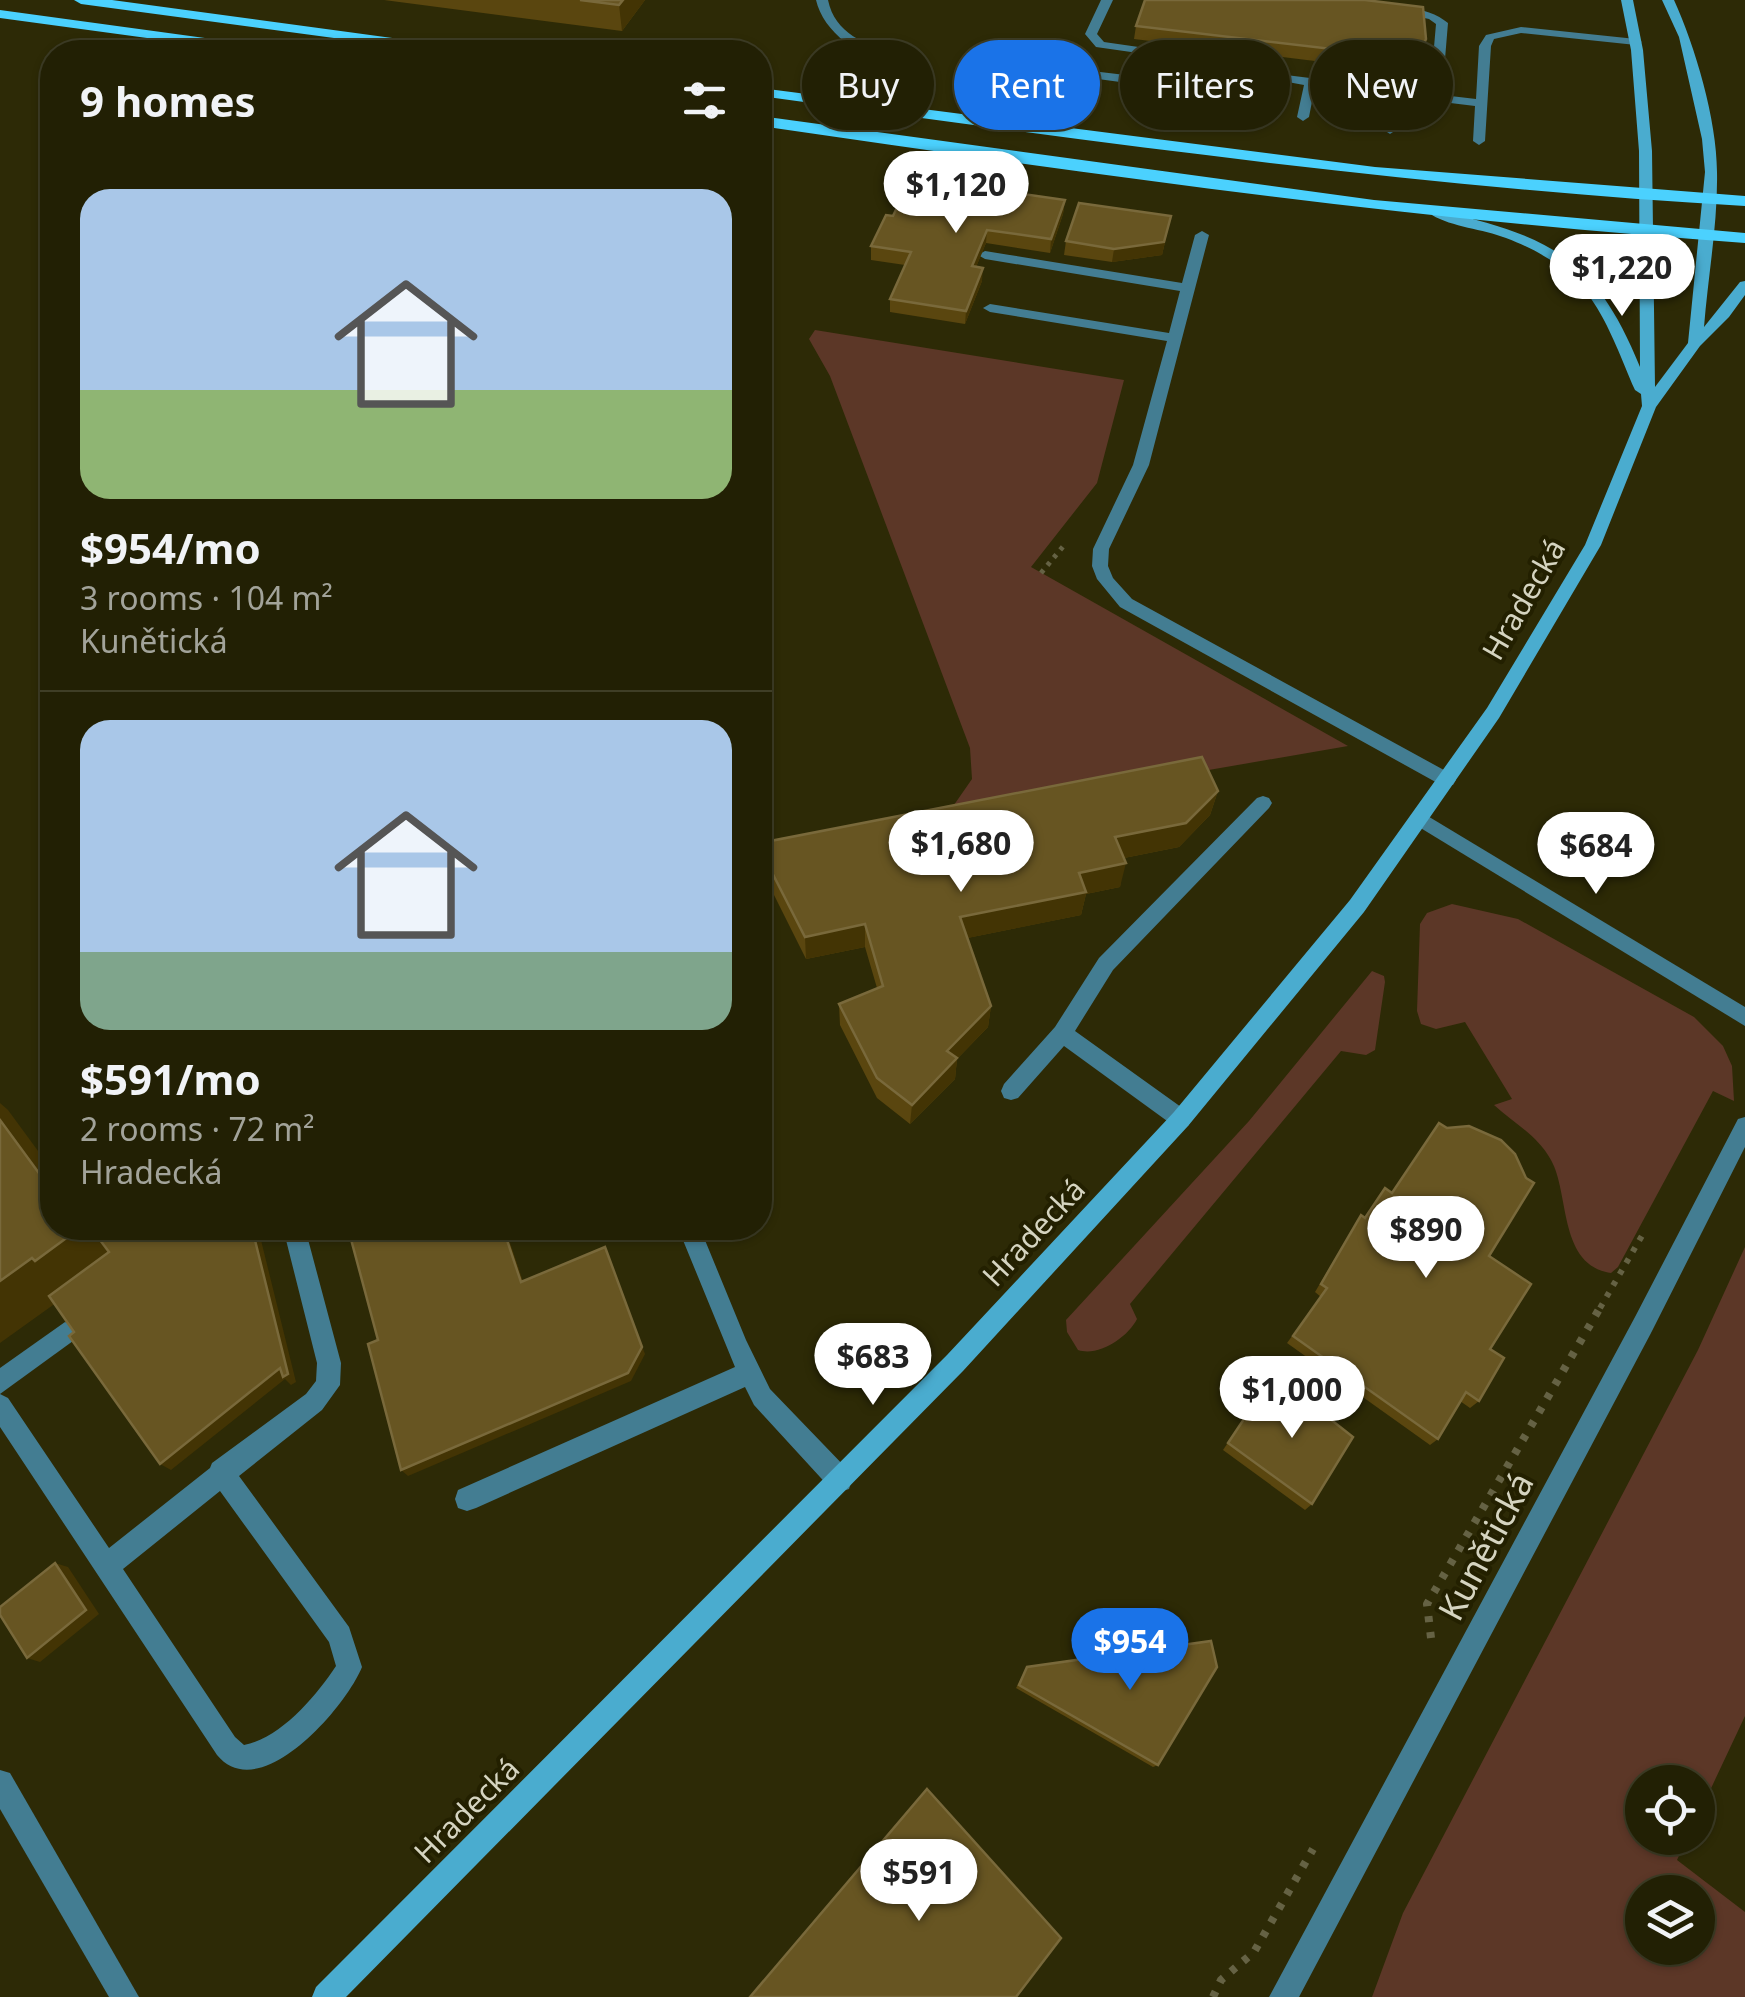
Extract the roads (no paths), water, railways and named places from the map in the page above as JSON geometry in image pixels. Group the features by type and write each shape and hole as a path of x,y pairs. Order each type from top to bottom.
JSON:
{"main road":[{"path":"80,0 377,40"},
{"name":"Hradecká","path":"1626,0 1647,125 1648,232 1643,333 1649,406"},
{"path":"1668,0 1685,37 1708,139 1710,200 1695,343"},
{"path":"0,14 190,40"},
{"path":"772,94 1382,171 1648,196 1745,201"},
{"path":"772,124 1246,192 1439,215 1745,238"},
{"path":"1439,215 1519,239 1581,277 1605,306 1649,406"},
{"name":"Hradecká","path":"326,1997 955,1363 1181,1120 1357,906 1421,819 1536,644 1592,545 1649,406 1695,343 1745,286"}],"street":[{"path":"822,0 825,16 838,32 854,40"},
{"path":"1107,0 1091,34 1100,45 1120,48"},
{"path":"1386,9 1422,14 1442,23 1441,40"},
{"path":"1479,141 1486,46 1497,34 1534,31 1636,42"},
{"path":"1290,79 1310,82 1302,117"},
{"path":"1453,99 1481,103"},
{"path":"1202,235 1140,465 1101,548 1098,562 1102,578 1136,609 1447,780"},
{"path":"985,255 1188,288"},
{"path":"990,308 1175,338"},
{"path":"1011,1091 1062,1033 1106,964 1263,803"},
{"path":"1421,819 1745,1018"},
{"path":"1062,1033 1181,1120"},
{"name":"Kunětická","path":"1283,1997 1634,1342 1745,1126"},
{"path":"105,1568 220,1472 314,1402 328,1384 329,1363 297,1240"},
{"path":"695,1240 762,1397 840,1480"},
{"path":"0,1382 65,1334"},
{"path":"468,1499 749,1374"},
{"path":"0,1406 234,1756 260,1756 276,1746 343,1681 349,1667 347,1652 340,1636 220,1472"},
{"path":"0,1783 125,1997"}]}
